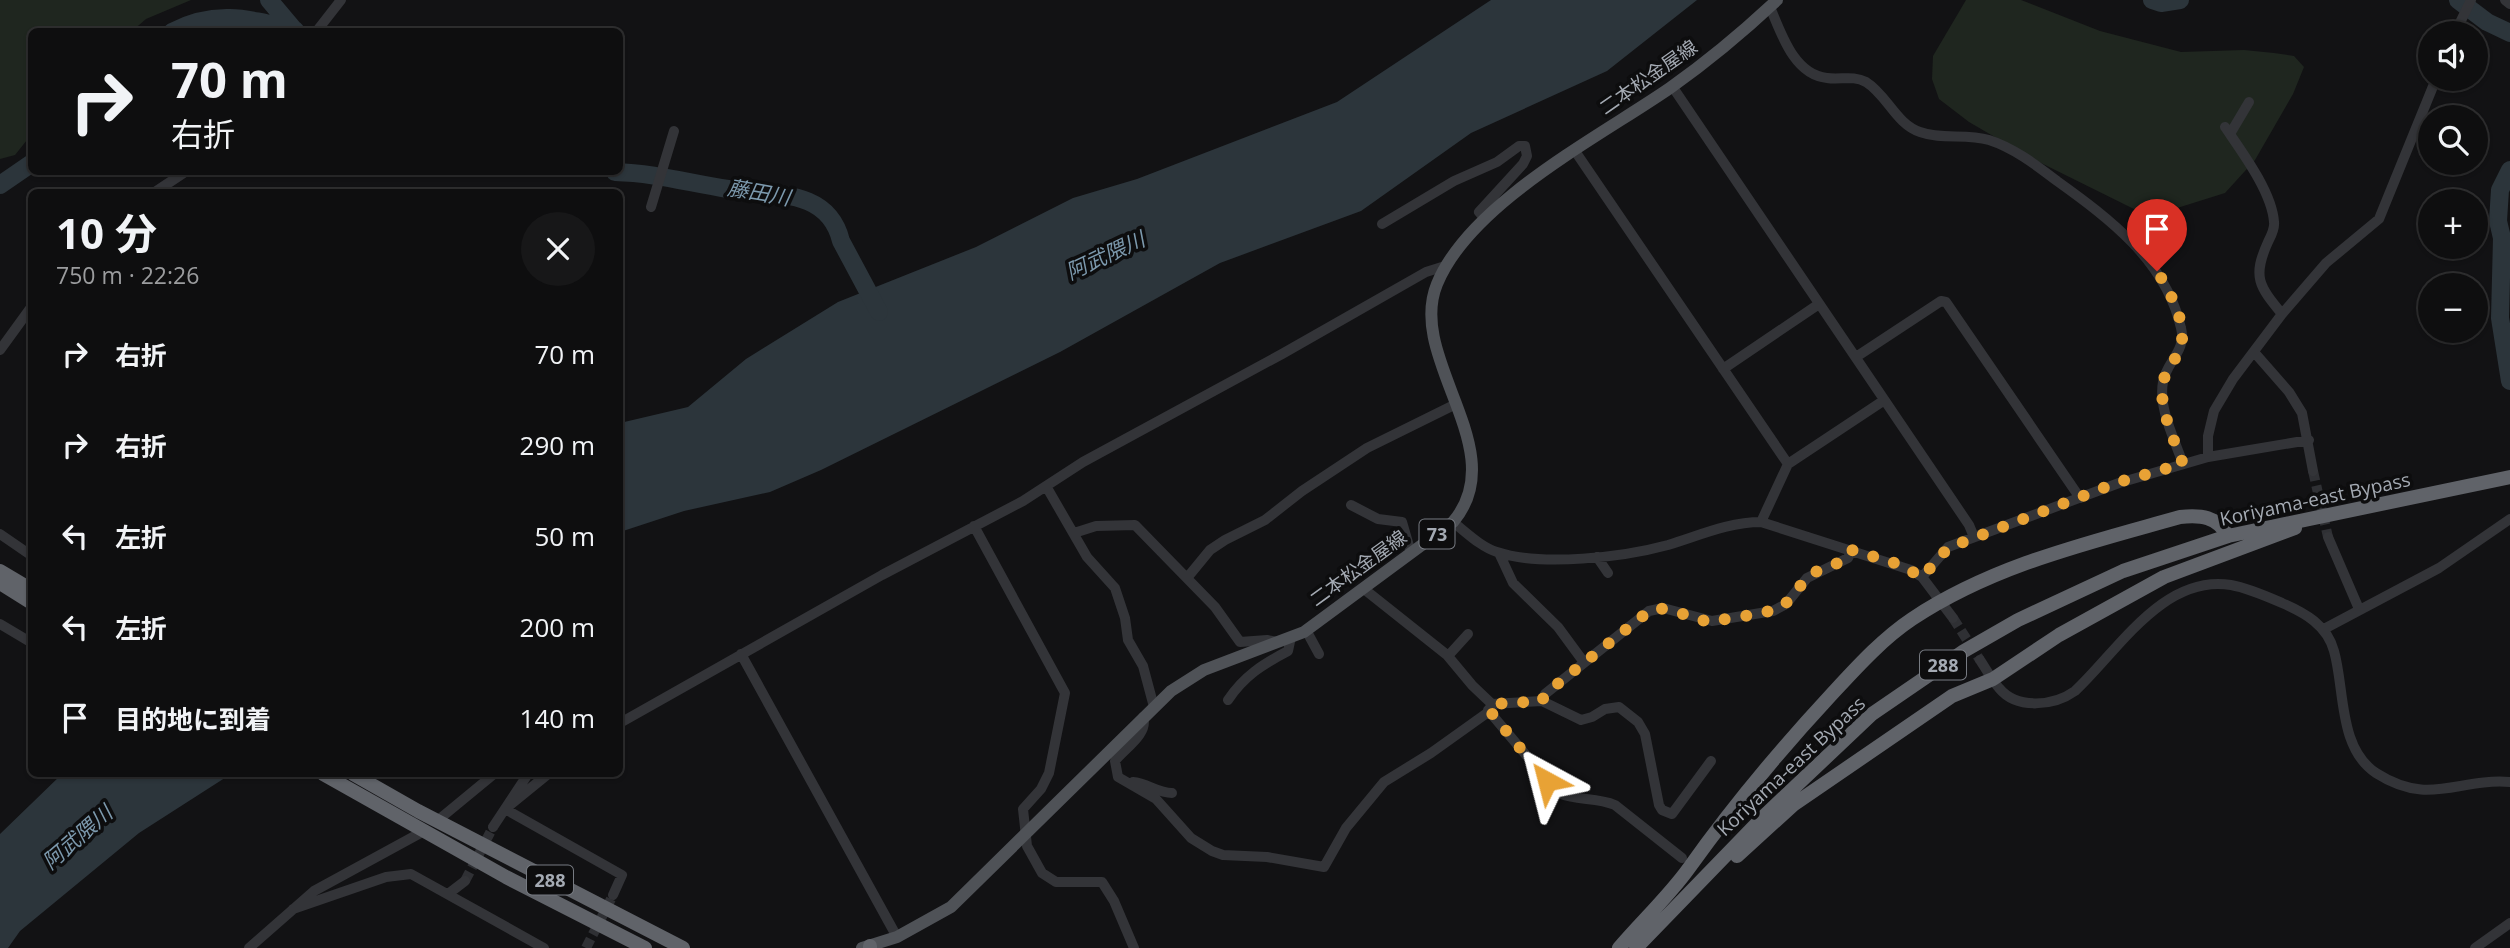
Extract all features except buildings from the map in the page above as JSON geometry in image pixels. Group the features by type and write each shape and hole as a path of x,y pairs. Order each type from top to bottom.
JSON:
{"highway":[{"name":"Koriyama-east Bypass","path":"1636,948 1772,807 1872,714 1964,651 2071,594 2123,571 2228,536 2510,477"},
{"path":"1619,948 1689,869 1744,792 1867,656 1902,627 1942,601 2038,558 2180,517 2201,516 2212,519 2221,525 2228,536"},
{"path":"1648,948 1748,845 1793,804 1952,696 1993,679 2059,635 2164,576 2324,516"},
{"path":"0,571 28,588"},
{"path":"0,583 28,600"},
{"name":"288","path":"328,777 506,877 645,948"},
{"name":"288","path":"358,777 418,811 683,948"}],"main road":[{"name":"二本松金屋線","path":"867,947 897,937 951,907 1171,691 1204,670 1306,630 1453,522 1468,499 1474,471 1431,320 1433,294 1445,266 1485,219 1522,188 1672,86 1773,4"}],"street":[{"path":"319,28 341,0"},
{"path":"2460,21 2470,0"},
{"path":"2505,0 2510,4"},
{"path":"1773,4 1791,51 1815,75 1826,78 1858,78 1866,82 1906,124 1921,133 1989,140 2013,150 2098,210 2148,260 2166,286 2181,328 2183,340 2177,357 2163,380 2162,394 2183,464"},
{"path":"1672,86 1969,525 1974,537"},
{"path":"2208,457 2208,436 2214,411 2233,379 2282,314 2326,264 2379,219 2430,91"},
{"path":"2249,102 2227,130 2258,179 2274,221 2274,229 2260,259 2259,276 2264,292 2282,314"},
{"path":"652,204 673,134"},
{"path":"1382,225 1454,181 1497,162 1519,146 1525,146 1528,150 1523,164 1479,212 1485,219"},
{"path":"1575,151 1788,464"},
{"path":"160,189 180,175"},
{"path":"623,721 1045,486 1083,462 1282,355 1426,272 1445,266"},
{"path":"1856,357 1925,309 1941,301 1946,302 2080,498"},
{"path":"1723,369 1819,304"},
{"path":"0,350 28,312"},
{"path":"2254,352 2289,392 2302,413 2313,471"},
{"path":"1761,523 1788,464 1883,401"},
{"path":"1187,578 1210,550 1225,540 1265,520 1302,491 1367,448 1455,404"},
{"path":"1922,577 1943,551 2119,482 2208,457 2309,440"},
{"path":"1045,486 1087,557 1115,587 1125,618 1128,640 1143,666 1154,707"},
{"path":"1351,505 1383,520 1402,522 1411,554"},
{"path":"2324,629 2439,568 2510,519"},
{"path":"1453,522 1478,542 1499,553 1558,559 1597,557 1652,549 1740,523 1761,523 1898,564 1922,577 1953,618"},
{"path":"1074,533 1096,526 1135,525 1215,607 1240,642 1278,642"},
{"path":"974,526 1065,693 1049,773 1041,789 1023,809 1024,835 1036,864 1048,878 1056,882 1102,881 1114,901 1134,948"},
{"path":"0,534 28,553"},
{"path":"2328,537 2359,609"},
{"path":"1542,701 1545,694 1583,662 1654,608 1712,621 1773,611 1786,604 1801,584 1815,572 1848,558 1852,550"},
{"path":"1499,553 1513,583 1558,627 1583,662"},
{"path":"1597,557 1608,573"},
{"path":"1980,660 2000,690 2017,700 2042,704 2066,698 2159,607 2181,592 2198,586 2232,585 2296,609 2324,629 2335,653 2346,722 2354,745 2365,764 2374,772 2408,789 2430,792 2510,782"},
{"path":"1364,589 1448,656 1558,793 1570,798 1605,800 1615,805 1682,858"},
{"path":"0,624 28,641"},
{"path":"1306,630 1320,654"},
{"path":"1448,656 1468,634"},
{"path":"1228,701 1239,684 1260,665 1288,651 1291,637"},
{"path":"741,654 897,937"},
{"path":"1143,717 1144,729 1114,765 1118,777 1156,799 1191,838 1223,855 1267,857 1324,867 1346,828 1384,782 1432,753 1490,707 1542,701 1581,720 1612,706 1619,707 1638,722 1645,734 1659,805 1667,813 1672,814 1711,761"},
{"path":"437,821 490,777"},
{"path":"492,827 526,777"},
{"path":"505,809 544,777"},
{"path":"1127,782 1144,783 1165,793 1172,793"},
{"path":"505,809 622,875 613,895"},
{"path":"248,948 314,891 424,831"},
{"path":"293,909 386,877 411,874 544,948"},
{"path":"448,894 465,881"},
{"path":"2476,948 2510,923"}],"shaded area":[{"path":"0,0 191,0 146,19 136,28 28,28 28,139 15,155 0,159"},
{"path":"1966,0 2021,0 2100,31 2181,52 2244,50 2274,53 2294,56 2304,67 2293,94 2255,160 2225,193 2174,209 2140,212 2031,158 1969,122 1939,99 1932,79 1933,56"}],"water":[{"name":"阿武隈川","path":"1491,0 1697,0 1607,71 1471,133 1361,211 1220,263 1060,352 821,470 770,492 684,511 623,531 623,422 688,407 746,359 838,302 976,247 1073,198 1137,179 1337,102"},
{"name":"阿武隈川","path":"59,777 226,777 139,833 20,931 8,948 0,948 0,834"}],"waterway":[{"name":"藤田川","path":"269,0 293,28"},
{"path":"2152,0 2161,3 2180,0"},
{"path":"2458,0 2487,22 2510,33"},
{"path":"181,28 218,18 263,22 287,28"},
{"path":"0,185 28,166"},
{"path":"2510,170 2500,190 2498,221 2502,238 2500,318 2510,381"},
{"name":"藤田川","path":"623,173 779,194 811,203 824,211 834,224 879,312"}],"tunnel":[{"path":"2313,471 2328,537"},
{"path":"1953,618 1980,660"},
{"path":"465,881 493,827"},
{"path":"586,948 613,895"}],"route":[{"path":"1547,781 1489,710 1492,704 1542,701 1545,694 1583,662 1654,608 1663,608 1705,621 1773,611 1786,604 1801,584 1815,572 1848,558 1852,550 1898,564 1922,577 1948,548 2119,482 2183,464 2162,394 2163,380 2177,357 2183,340 2173,302 2157,271"}]}
